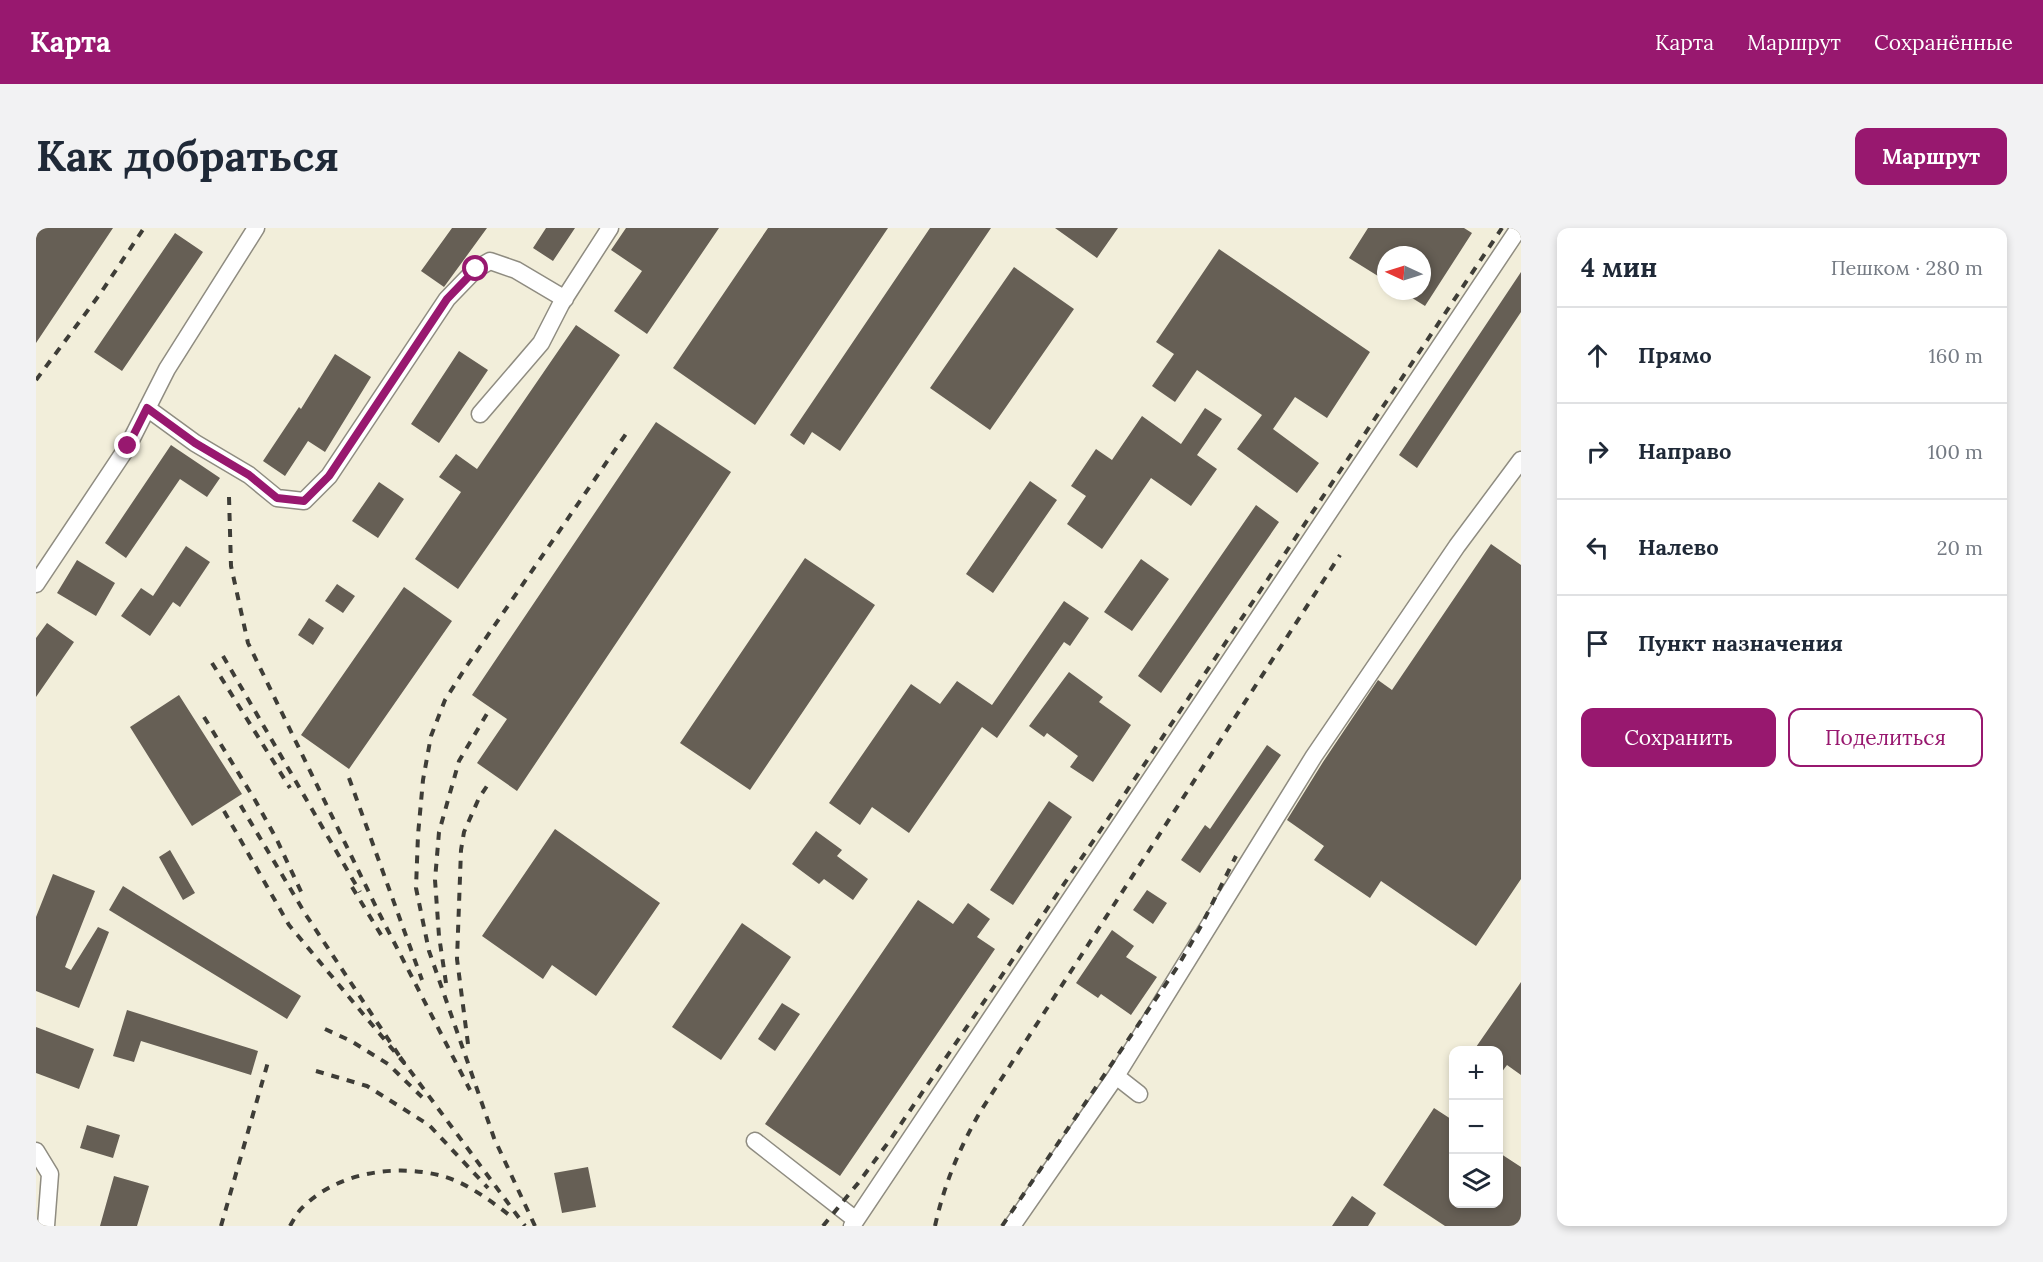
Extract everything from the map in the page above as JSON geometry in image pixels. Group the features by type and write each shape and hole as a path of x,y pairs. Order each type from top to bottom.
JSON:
{"lane":[{"path":"36,584 128,446 167,369 256,228"},
{"path":"480,414 541,343 565,299 610,228"},
{"path":"755,1141 854,1223 1519,228"},
{"path":"147,408 195,443 249,475 277,498 304,501 329,476 447,299 476,269 490,261 516,270 565,299"},
{"path":"1012,1226 1116,1076 1314,756 1456,546 1521,460"},
{"path":"1116,1076 1139,1094"},
{"path":"36,1151 51,1174 46,1226"}],"shaded area":[{"path":"36,228 1521,228 1521,1226 36,1226"}],"building":[{"path":"36,228 113,228 36,343"},
{"path":"452,228 487,228 444,287 421,271"},
{"path":"546,228 575,228 553,261 533,248"},
{"path":"626,228 719,228 647,334 614,311 642,271 611,250"},
{"path":"768,228 888,228 755,425 673,368"},
{"path":"930,228 991,228 840,451 812,432 804,445 790,435"},
{"path":"1055,228 1118,228 1097,258"},
{"path":"1368,228 1464,228 1472,233 1431,297 1431,246 1377,246 1377,275 1349,258"},
{"path":"175,233 203,252 122,371 94,352"},
{"path":"1219,249 1370,352 1327,418 1295,397 1273,429 1319,463 1297,493 1237,449 1262,415 1197,370 1175,402 1152,386 1174,354 1156,342"},
{"path":"1014,267 1074,309 990,430 930,388"},
{"path":"1521,272 1521,312 1417,468 1399,455"},
{"path":"1415,300 1429,300 1425,306"},
{"path":"576,325 620,355 458,589 415,559 461,492 439,477 456,454 477,469"},
{"path":"459,351 488,370 439,443 411,424"},
{"path":"335,354 371,377 325,452 308,441 285,476 263,461 299,407 301,409"},
{"path":"1205,408 1222,419 1197,455 1217,469 1191,506 1151,478 1102,549 1067,524 1086,496 1071,486 1096,449 1112,460 1142,416 1181,444"},
{"path":"656,422 731,472 517,791 477,763 507,719 472,695"},
{"path":"171,445 220,478 207,497 180,479 126,558 105,543"},
{"path":"1030,481 1057,500 993,593 966,574"},
{"path":"379,482 404,499 378,538 352,521"},
{"path":"1256,505 1279,522 1161,693 1138,676"},
{"path":"1491,544 1521,565 1521,879 1476,946 1381,881 1370,898 1314,860 1324,846 1287,820 1378,680 1392,690"},
{"path":"186,546 210,562 180,607 173,602 150,636 121,616 141,588 153,596"},
{"path":"805,558 875,605 750,790 680,743"},
{"path":"1141,559 1169,579 1132,631 1104,612"},
{"path":"77,560 115,583 96,616 57,593"},
{"path":"337,584 355,596 343,613 325,601"},
{"path":"404,587 452,621 349,769 301,735"},
{"path":"1064,601 1089,618 1070,646 1064,642 997,738 982,727 909,833 872,807 860,825 829,803 911,684 940,704 957,681 992,705"},
{"path":"309,618 324,628 313,645 298,635"},
{"path":"47,623 74,642 36,697 36,638"},
{"path":"1069,672 1103,697 1099,702 1131,725 1093,782 1070,767 1078,756 1047,733 1044,737 1029,726"},
{"path":"179,695 242,794 192,826 130,727"},
{"path":"1267,745 1281,755 1200,873 1181,860 1205,825 1210,829"},
{"path":"1049,801 1072,817 1013,905 990,890"},
{"path":"555,829 660,903 596,996 552,965 543,979 482,936"},
{"path":"816,831 842,850 837,856 868,879 853,900 824,879 819,884 792,864"},
{"path":"170,850 195,893 183,900 159,857"},
{"path":"53,874 95,891 65,967 71,970 98,927 109,932 79,1008 36,991 36,917"},
{"path":"123,886 301,996 287,1019 109,910"},
{"path":"1147,890 1167,903 1153,924 1133,910"},
{"path":"918,900 953,924 968,903 990,919 977,937 995,949 840,1176 765,1124"},
{"path":"742,923 791,957 721,1060 672,1027"},
{"path":"1112,930 1134,946 1126,957 1157,977 1131,1015 1101,994 1098,998 1076,983"},
{"path":"1521,982 1521,1075 1507,1065 1503,1070 1503,1046 1477,1046"},
{"path":"782,1003 800,1014 775,1051 758,1039"},
{"path":"127,1010 258,1051 251,1075 141,1041 134,1062 113,1056"},
{"path":"36,1027 94,1049 79,1089 36,1073"},
{"path":"1434,1108 1449,1118 1449,1208 1503,1208 1503,1155 1521,1167 1521,1226 1445,1226 1383,1185"},
{"path":"87,1125 120,1135 113,1158 80,1148"},
{"path":"588,1167 596,1207 562,1213 554,1173"},
{"path":"114,1176 149,1186 137,1226 100,1226"},
{"path":"1352,1196 1376,1213 1368,1226 1332,1226"}],"railway":[{"path":"36,380 100,294 144,228"},
{"path":"823,1226 890,1140 1102,828 1502,228"},
{"path":"535,1226 494,1138 429,951 416,888 423,780 431,736 445,700 630,428"},
{"path":"229,497 231,566 248,643 378,911 470,1090"},
{"path":"935,1226 953,1168 980,1112 1340,555"},
{"path":"223,656 360,892"},
{"path":"212,663 290,788"},
{"path":"446,983 439,936 435,880 439,832 459,761 488,712"},
{"path":"204,717 255,800 304,898"},
{"path":"349,778 422,980"},
{"path":"468,1044 457,959 461,850 464,832 479,798 489,783"},
{"path":"224,811 289,925 404,1063 306,915 238,801"},
{"path":"1002,1226 1178,966 1236,856"},
{"path":"352,887 383,938"},
{"path":"325,1029 351,1041 388,1064 422,1097"},
{"path":"400,1057 525,1226"},
{"path":"221,1226 268,1062"},
{"path":"316,1071 367,1086 429,1125 488,1188"},
{"path":"290,1226 300,1210 330,1187 366,1174 385,1171 424,1172 451,1179 479,1194 513,1218"}],"route":[{"path":"128,446 147,408 195,443 249,475 277,498 304,501 329,476 447,299 476,269"}]}
